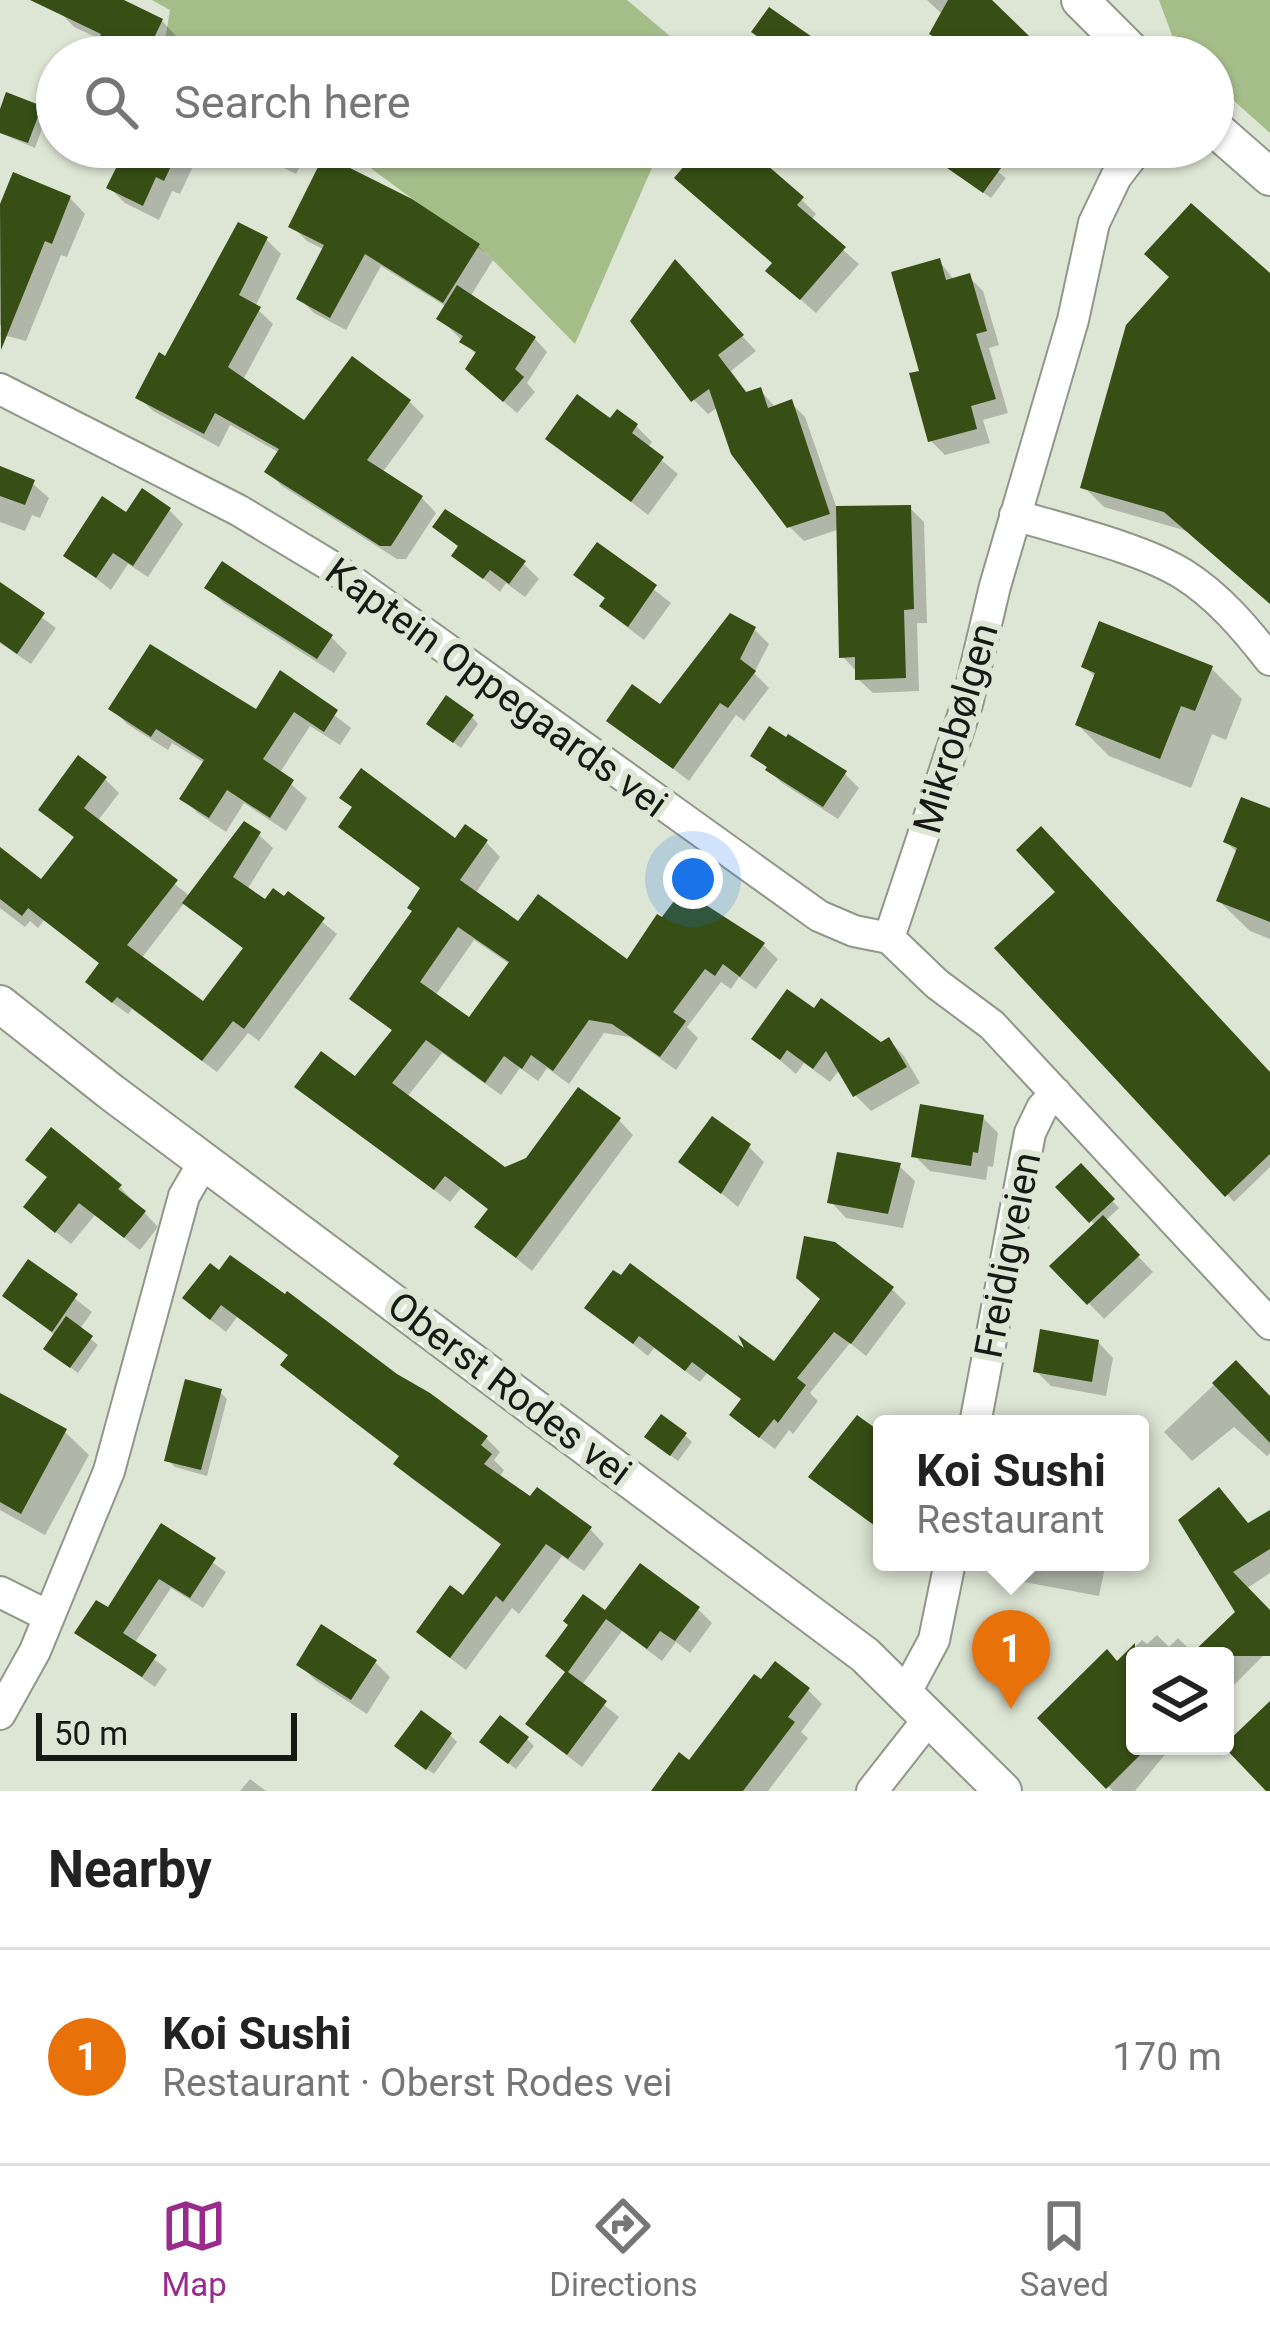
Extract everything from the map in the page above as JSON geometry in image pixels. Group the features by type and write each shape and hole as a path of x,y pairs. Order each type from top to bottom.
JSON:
{"street":[{"path":"1080,0 1116,36"},
{"path":"1234,146 1270,177"},
{"name":"Mikrobølgen","path":"889,938 967,704 1015,515 1073,320 1094,223 1123,168"},
{"name":"Kaptein Oppegaards vei","path":"0,389 176,477 331,566 819,916 854,931 889,938 937,984 992,1025 1270,1324"},
{"path":"1015,515 1184,574 1226,608 1270,660"},
{"name":"Oberst Rodes vei","path":"0,1004 865,1655 1003,1791"},
{"name":"Freidigveien","path":"977,1415 1030,1132 1042,1108 1056,1094"},
{"path":"0,1714 35,1651 110,1471 184,1196 205,1160"},
{"path":"872,1791 918,1704 948,1571"},
{"path":"0,1592 48,1616"}],"green space":[{"path":"152,0 627,0 670,36 165,36 170,10"},
{"path":"1159,0 1270,0 1270,133 1234,101 1234,36 1172,36"},
{"path":"370,168 652,168 575,344 487,254"}],"building":[{"path":"30,0 124,0 163,19 155,36 101,34"},
{"path":"948,0 992,0 1029,36 932,36 929,34"},
{"path":"769,7 811,36 757,36 751,32"},
{"path":"6,92 36,104 36,122 28,143 0,133"},
{"path":"116,168 170,168 164,181 156,177 143,206 106,188"},
{"path":"318,168 350,168 412,199 480,244 443,303 365,254 330,318 296,299 324,245 288,227"},
{"path":"682,168 770,168 804,197 797,205 846,247 800,300 765,271 772,263 674,178"},
{"path":"947,168 1001,168 983,193"},
{"path":"13,172 71,196 52,244 45,241 1,350 0,204"},
{"path":"1191,203 1270,273 1270,604 1164,512 1080,488 1126,325 1169,277 1144,254"},
{"path":"238,222 268,237 239,295 261,307 228,367 304,420 352,356 411,400 367,460 423,496 391,546 380,546 264,472 279,449 215,413 204,434 135,398 159,352 165,356"},
{"path":"940,258 946,280 970,273 987,331 976,334 996,399 971,406 977,429 928,442 909,373 919,371 891,272"},
{"path":"675,259 744,335 718,355 746,392 761,387 768,408 792,399 830,514 787,528 731,454 709,389 691,402 630,321"},
{"path":"457,285 536,337 515,369 524,377 503,402 465,369 476,352 459,342 463,336 436,319"},
{"path":"577,394 610,418 617,409 638,424 632,433 664,457 631,502 545,439"},
{"path":"0,466 35,480 25,505 0,496"},
{"path":"142,488 171,508 133,566 113,553 96,578 63,556 102,496 126,512"},
{"path":"911,505 914,609 904,610 906,678 855,680 855,657 839,658 836,506"},
{"path":"445,509 526,561 509,584 490,570 483,579 451,556 458,546 432,527"},
{"path":"597,542 657,585 628,627 599,606 605,598 573,575"},
{"path":"222,561 333,635 317,659 204,588"},
{"path":"0,582 45,613 17,654 0,642"},
{"path":"730,613 756,627 740,659 756,671 728,708 720,703 673,769 606,721 632,684 660,704"},
{"path":"1099,621 1213,666 1195,711 1181,706 1160,759 1075,725 1095,673 1081,667"},
{"path":"150,644 256,709 280,670 338,710 324,732 294,712 263,759 294,780 270,818 227,790 209,818 179,799 204,760 156,729 151,737 108,709"},
{"path":"446,695 474,715 453,743 426,724"},
{"path":"769,726 847,771 823,807 750,756"},
{"path":"78,755 107,777 84,808 178,880 127,945 203,1001 243,948 182,903 244,821 261,832 233,877 265,899 273,888 284,896 288,891 325,918 244,1029 233,1021 202,1061 117,997 112,1003 85,982 99,963 28,908 22,916 0,899 0,847 41,879 74,837 38,810"},
{"path":"361,768 455,838 465,824 488,840 460,880 518,921 538,894 627,959 657,914 662,917 677,897 689,906 695,898 765,943 740,977 723,964 715,976 705,969 673,1012 686,1021 660,1057 612,1024 589,1020 553,1071 531,1055 522,1069 504,1056 485,1083 426,1040 392,1083 505,1167 526,1158 578,1087 621,1118 516,1258 474,1227 488,1209 445,1176 434,1190 294,1087 321,1051 355,1076 392,1030 349,999 412,911 407,908 420,888 338,827 352,807 339,798","holes":["458,927 509,962 469,1017 420,982"]},
{"path":"1241,797 1270,808 1270,922 1216,901 1237,848 1223,842"},
{"path":"1041,826 1270,1072 1270,1154 1225,1197 994,948 1055,892 1016,850"},
{"path":"787,989 814,1008 821,998 881,1042 889,1037 907,1067 853,1097 826,1051 813,1069 787,1050 780,1060 751,1039"},
{"path":"920,1104 984,1115 971,1166 911,1157"},
{"path":"712,1116 751,1144 721,1194 678,1162"},
{"path":"51,1127 146,1211 124,1238 79,1203 55,1233 23,1207 47,1177 25,1160"},
{"path":"837,1152 901,1163 888,1214 827,1203"},
{"path":"1081,1163 1115,1199 1089,1223 1055,1187"},
{"path":"1103,1215 1140,1255 1087,1305 1049,1266"},
{"path":"804,1236 835,1242 894,1287 851,1344 834,1332 797,1378 806,1385 778,1423 774,1419 759,1438 729,1415 741,1399 692,1362 685,1371 639,1336 633,1344 584,1308 613,1270 621,1275 630,1263 744,1348 738,1335 774,1361 820,1299 796,1278"},
{"path":"230,1255 488,1436 481,1445 492,1454 484,1464 530,1496 537,1487 592,1527 568,1559 546,1544 503,1602 496,1596 450,1658 416,1632 450,1585 463,1595 501,1544 393,1464 399,1456 280,1365 288,1355 221,1305 210,1320 182,1298 210,1263 219,1270"},
{"path":"28,1259 78,1294 52,1332 2,1296"},
{"path":"66,1316 93,1336 70,1368 43,1349"},
{"path":"1040,1329 1099,1340 1092,1382 1033,1372"},
{"path":"1236,1360 1270,1396 1270,1443 1212,1383"},
{"path":"185,1379 222,1389 201,1470 164,1461"},
{"path":"0,1393 67,1429 21,1514 0,1502"},
{"path":"661,1414 687,1433 670,1456 644,1437"},
{"path":"857,1415 873,1427 873,1524 808,1477"},
{"path":"1219,1487 1248,1523 1270,1510 1270,1549 1233,1572 1270,1610 1270,1656 1234,1656 1234,1647 1198,1647 1235,1612 1178,1520"},
{"path":"161,1523 216,1558 190,1598 159,1579 123,1633 157,1655 142,1677 74,1633 96,1600 108,1607"},
{"path":"640,1563 700,1607 675,1641 660,1631 647,1649 606,1619 568,1672 607,1701 567,1755 525,1724 565,1672 545,1656 583,1594 605,1610"},
{"path":"321,1624 377,1660 351,1700 296,1665"},
{"path":"1107,1649 1117,1661 1126,1652 1126,1755 1140,1755 1106,1789 1037,1718"},
{"path":"775,1661 810,1688 788,1717 795,1722 743,1791 651,1791 679,1752 689,1760 754,1674 761,1679"},
{"path":"1270,1701 1270,1791 1232,1755 1234,1735"},
{"path":"421,1710 452,1733 426,1770 394,1746"},
{"path":"500,1715 529,1737 508,1764 479,1742"}],"place":[{"name":"Koi Sushi","path":"1011,1709"}]}
